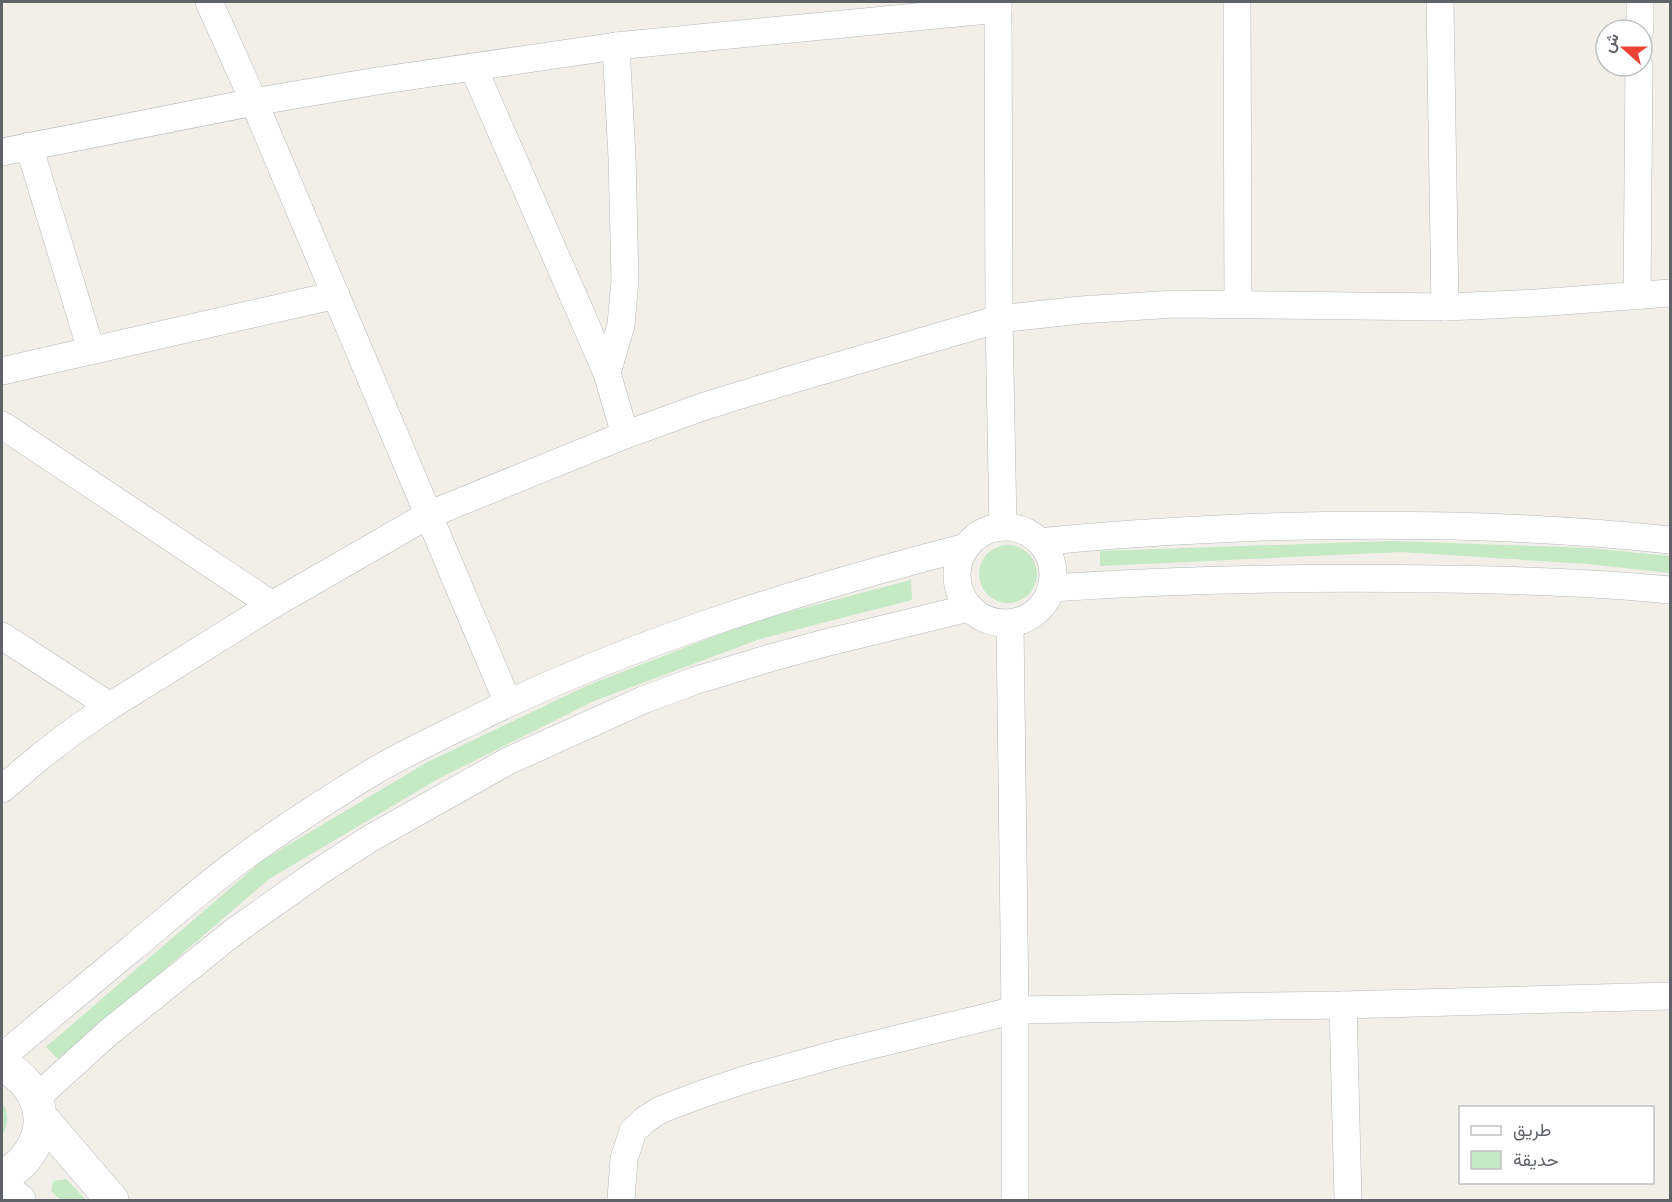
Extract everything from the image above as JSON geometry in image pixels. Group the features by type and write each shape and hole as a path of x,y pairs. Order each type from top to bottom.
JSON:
{"street":[{"path":"208,2 254,102 508,703"},
{"path":"1237,2 1238,304"},
{"path":"1440,2 1445,307"},
{"path":"1640,2 1640,18"},
{"path":"2,152 254,102 377,81 616,46 998,5 999,319 1003,527"},
{"path":"607,373 621,325 625,279 616,46"},
{"path":"473,67 607,373 625,435"},
{"path":"1637,296 1639,78"},
{"path":"29,146 91,350"},
{"path":"2,789 40,756 110,706 272,605 428,515 625,435 702,407 999,319 1122,306 1238,304 1445,307 1671,293"},
{"path":"2,371 336,296"},
{"path":"2,425 272,605"},
{"path":"1040,542 1098,535 1208,529 1356,525 1498,527 1671,540"},
{"path":"1003,527 1023,531 1040,542 1049,555 1053,572 1051,588 1043,605 1028,617 1010,624 988,621 969,608 960,594 957,578 959,561 966,546 977,536 1003,527"},
{"path":"2,1057 192,897 254,850 374,772 508,703 612,657 751,608 966,546"},
{"path":"1051,588 1190,580 1337,578 1533,581 1671,590"},
{"path":"2,1176 11,1172 27,1157 37,1137 38,1108 109,1032 235,931 371,838 508,761 643,700 694,681 814,646 969,608"},
{"path":"1010,624 1015,1200"},
{"path":"2,636 110,706"},
{"path":"621,1200 624,1159 633,1131 660,1110 699,1095 840,1053 1015,1010 1343,1005 1671,996"},
{"path":"1343,1005 1348,1200"},
{"path":"2,1065 22,1078 30,1088 38,1108 112,1200"},
{"path":"2,1187 19,1200"}],"green space":[{"path":"1392,541 1589,548 1670,556 1670,573 1587,564 1401,552 1100,566 1100,551"},
{"path":"1002,545 1014,545 1029,553 1037,568 1037,580 1029,595 1014,603 1002,603 987,595 979,580 979,568 987,553"},
{"path":"911,580 912,600 760,639 594,701 438,779 269,879 59,1060 46,1047 263,860 426,763 586,686 751,622"},
{"path":"2,1102 7,1118 2,1135"},
{"path":"66,1179 86,1200 60,1200 51,1191 53,1181"}]}
